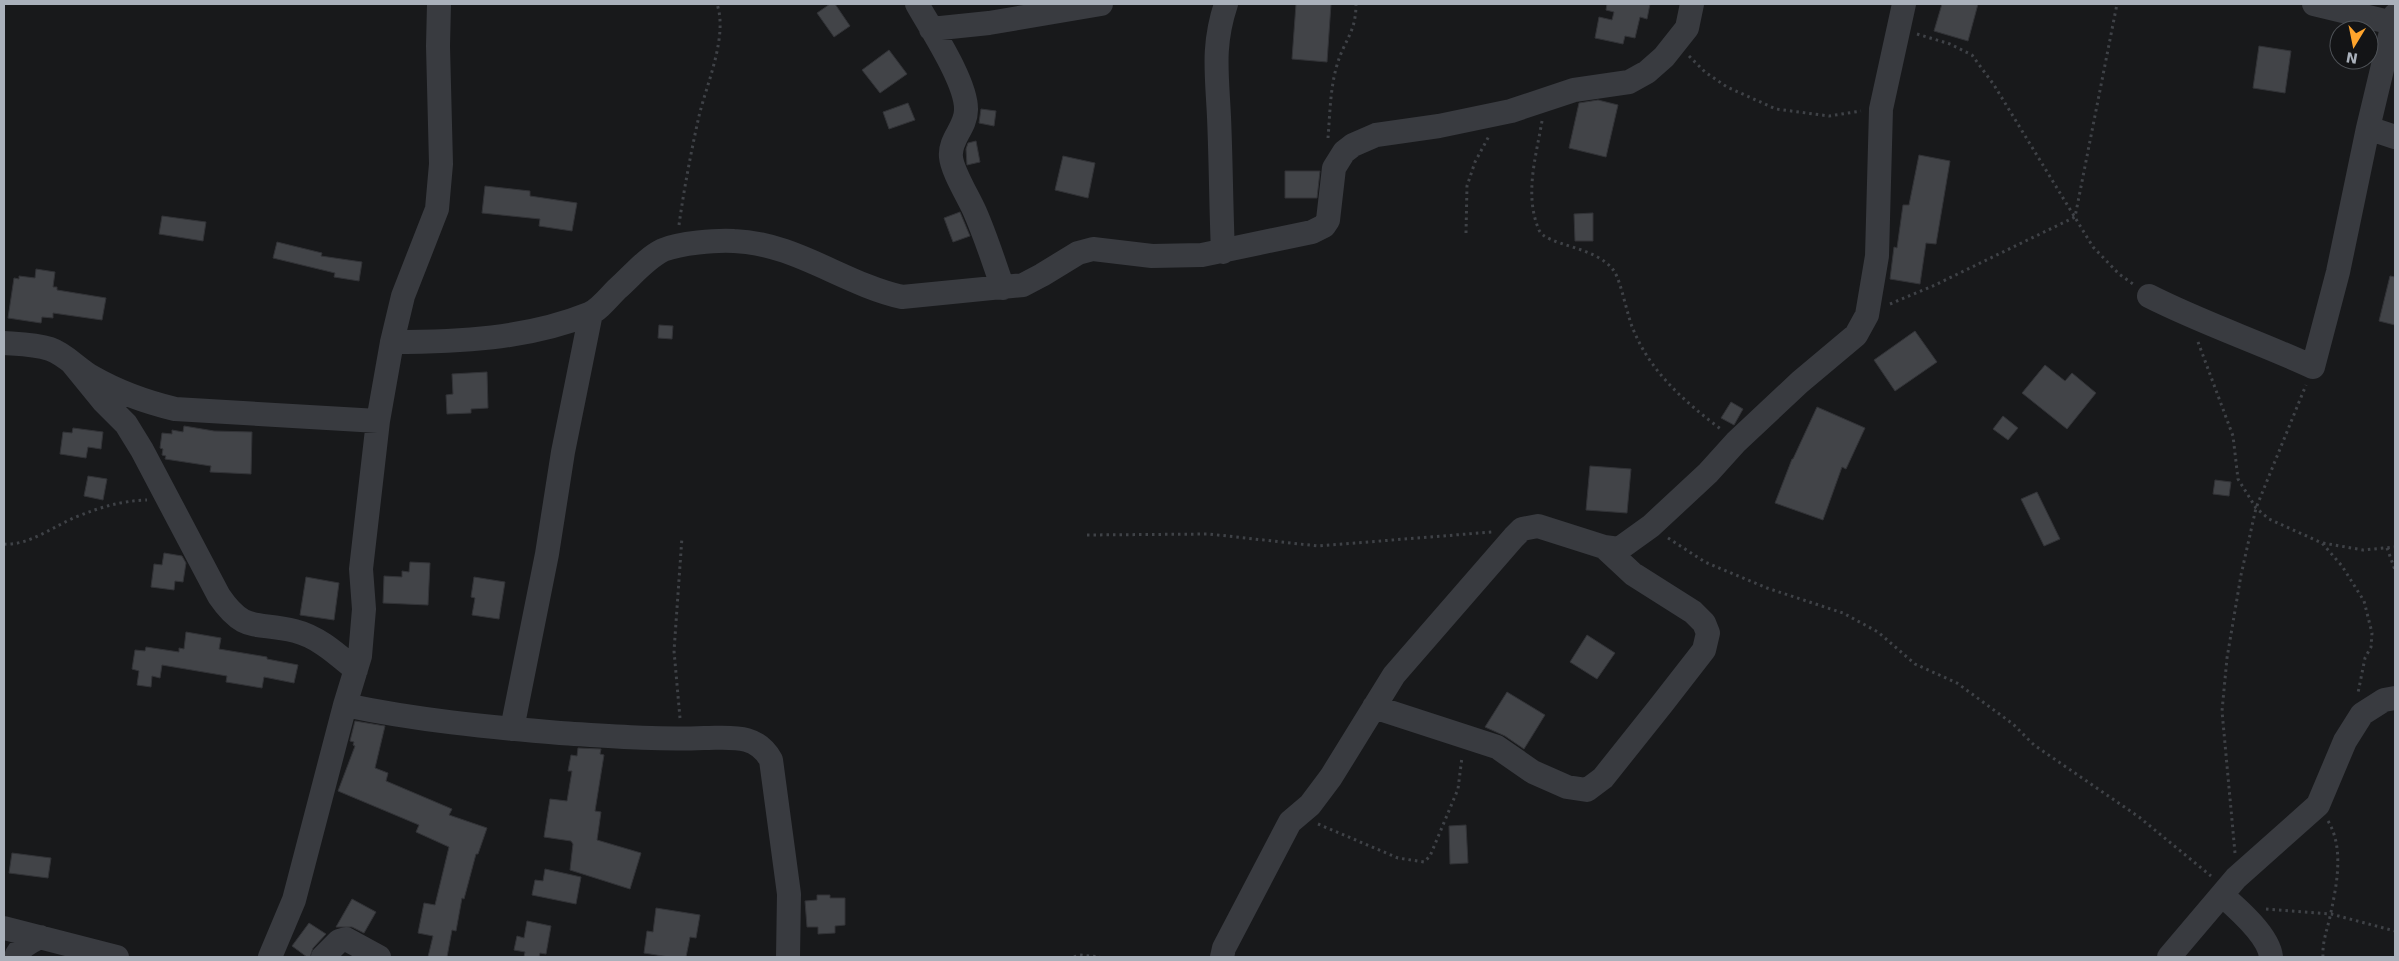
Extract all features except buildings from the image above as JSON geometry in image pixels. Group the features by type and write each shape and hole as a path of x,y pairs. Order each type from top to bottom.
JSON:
{"street":[{"path":"270,957 294,900 345,705 360,656 364,609 361,569 378,421 392,342 403,296 437,209 441,164 438,46 439,4"},
{"path":"916,4 949,59 965,100 964,122 951,147 953,165 977,215 1002,288"},
{"path":"931,29 989,23 1101,4"},
{"path":"1223,252 1219,116 1215,67 1219,24 1226,4"},
{"path":"392,342 450,342 508,336 591,313 644,263 663,250 676,247 734,241 770,246 811,261 883,293 902,298 958,290 1022,285 1078,253 1093,249 1152,256 1202,255 1312,232 1324,226 1328,220 1334,168 1344,152 1366,138 1511,111 1574,90 1628,82 1647,72 1664,57 1687,28 1692,4"},
{"path":"1222,957 1224,948 1290,822 1310,805 1331,777 1394,675 1522,529 1538,526 1604,547 1619,549 1651,526 1708,473 1736,442 1800,382 1856,335 1867,315 1877,256 1881,109 1904,4"},
{"path":"2149,296 2188,316 2260,342 2313,367 2338,272 2368,128 2394,19 2314,4"},
{"path":"2368,128 2395,137"},
{"path":"512,729 547,554 563,452 591,313"},
{"path":"4,343 32,345 51,349 92,377 120,392 151,404 175,409 378,421"},
{"path":"72,363 103,401 126,424 219,596 231,614 244,623 295,631 314,638 331,649 356,670"},
{"path":"1374,707 1497,747 1533,772 1567,787 1587,790 1603,778 1704,650 1708,633 1704,623 1693,612 1633,574 1604,547"},
{"path":"2169,957 2230,892 2318,805 2345,742 2362,714 2384,700 2395,698"},
{"path":"345,705 408,718 512,729 662,740 749,739 765,750 771,760 789,894 788,957"},
{"path":"2230,892 2267,944 2271,957"},
{"path":"4,928 117,957"},
{"path":"16,957 17,952 28,943 40,937"},
{"path":"323,957 339,941 346,939 379,957"}],"path":[{"path":"676,247 686,180 720,32 720,13 717,4"},
{"path":"1334,168 1328,153 1332,91 1337,64 1356,22 1356,4"},
{"path":"2074,217 2117,4"},
{"path":"1898,27 1950,44 1972,55 1994,85 2094,247 2119,274 2149,296"},
{"path":"1675,43 1705,72 1727,87 1776,109 1829,116 1881,109"},
{"path":"1547,99 1532,174 1534,215 1540,233 1560,243 1591,252 1602,258 1615,271 1639,344 1660,374 1688,404 1736,442"},
{"path":"1466,233 1467,186 1475,162 1489,136 1511,111"},
{"path":"1867,315 1928,288 2074,217"},
{"path":"2188,316 2212,374 2233,436 2238,480 2256,508 2269,519 2322,543 2363,550 2395,547"},
{"path":"2230,892 2234,823 2222,711 2228,648 2246,549 2256,508 2313,367"},
{"path":"4,544 22,542 76,517 121,501 168,500"},
{"path":"1651,526 1705,562 1767,588 1843,613 1878,632 1915,664 1956,683 2013,724 2034,745 2139,817 2230,892 2331,914 2395,931"},
{"path":"1087,535 1209,534 1318,546 1522,529"},
{"path":"682,537 674,651 682,739"},
{"path":"2322,543 2342,566 2364,601 2372,634 2371,647 2365,658 2358,695"},
{"path":"2387,548 2395,570"},
{"path":"1290,822 1316,823 1398,858 1424,862 1430,856 1458,789 1466,737"},
{"path":"2318,805 2330,825 2336,846 2338,865 2331,914 2326,928 2323,957"},
{"path":"1074,957 1079,955 1100,957"}]}
